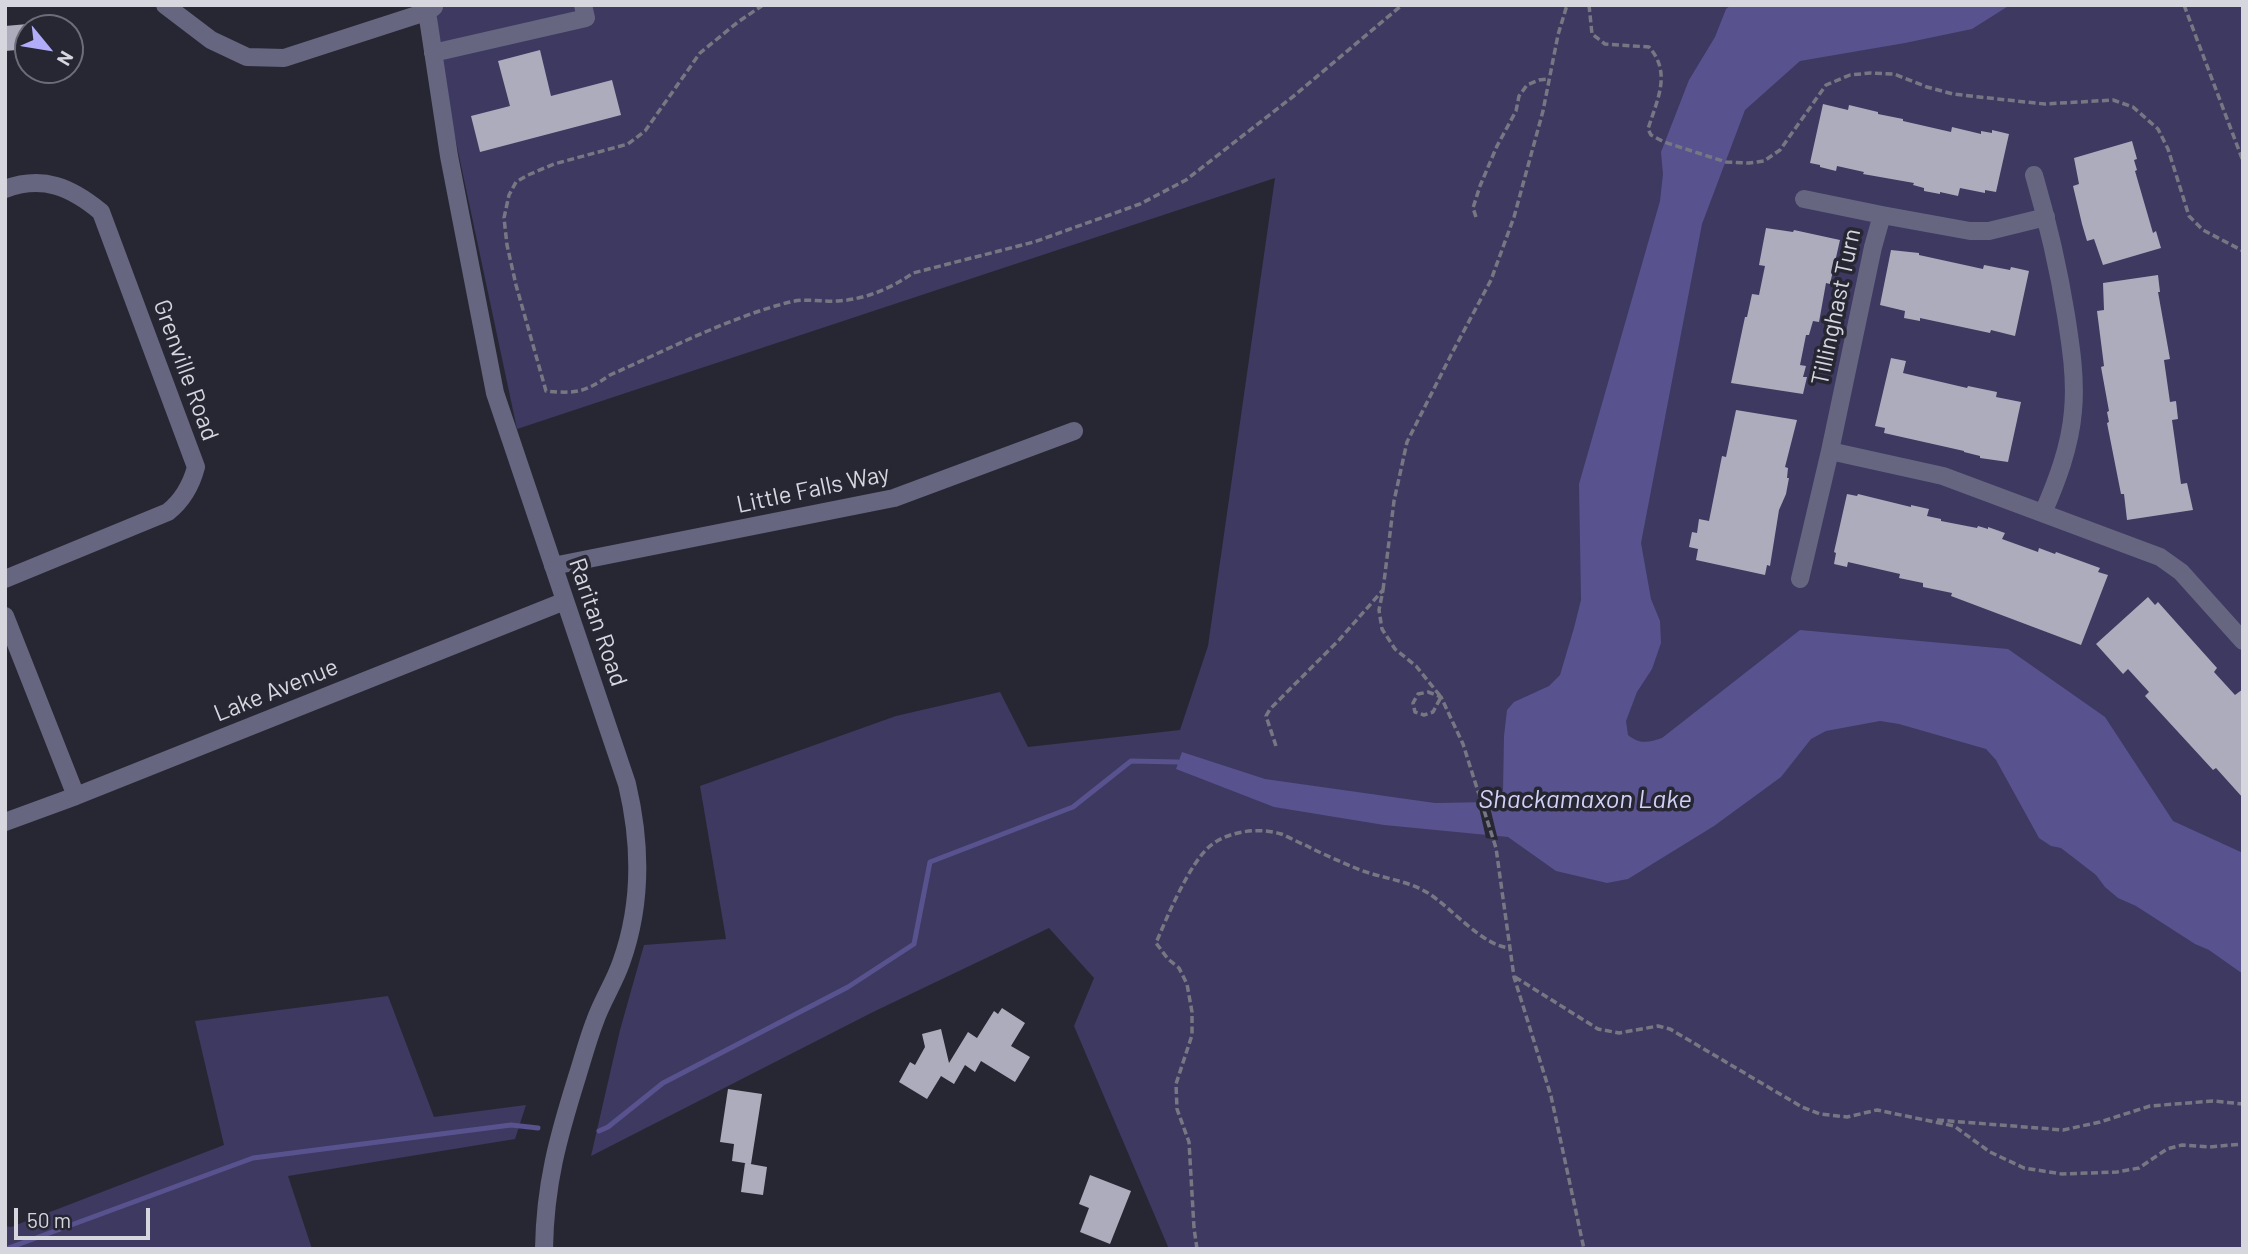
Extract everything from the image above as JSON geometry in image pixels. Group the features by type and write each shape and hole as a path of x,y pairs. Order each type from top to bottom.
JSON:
{"street":[{"path":"164,5 211,40 247,57 284,58 430,8"},
{"path":"433,53 586,18 583,5"},
{"name":"Raritan Road","path":"430,8 433,53 449,156 495,393 627,784 636,837 636,900 622,962 595,1019 558,1137 547,1198 544,1249"},
{"path":"2034,174 2056,254 2074,386 2073,414 2065,453 2043,513"},
{"name":"Grenville Road","path":"5,189 24,182 40,182 56,186 87,201 101,212 196,467 186,493 168,512 5,579"},
{"path":"1804,199 1882,215"},
{"name":"Tillinghast Turn","path":"1800,579 1882,215 1970,231 1989,231 2046,217"},
{"name":"Little Falls Way","path":"553,566 894,498 1074,431"},
{"path":"1830,450 1943,476 2168,562 2181,572 2243,642"},
{"name":"Lake Avenue","path":"5,822 565,601"},
{"path":"5,616 76,796"}],"path":[{"path":"763,5 699,53 645,131 628,144 554,164 516,182 509,195 504,218 507,245 546,391 571,394 594,386 610,375 763,310 793,300 840,301 874,294 898,284 913,273 1034,242 1140,204 1186,180 1238,142 1402,5"},
{"path":"1567,5 1558,35 1543,111 1514,217 1492,280 1407,442 1394,501 1379,610 1382,629 1395,649 1416,666 1441,697 1464,744 1496,848 1514,976 1551,1096 1584,1249"},
{"path":"1588,5 1592,34 1605,44 1649,47 1657,56 1662,75 1648,129 1651,135 1664,142 1726,162 1764,161 1780,150 1826,85 1850,75 1894,74 1953,94 2045,104 2113,100 2133,107 2158,129 2168,149 2189,216 2203,230 2243,251"},
{"path":"2183,5 2243,161"},
{"path":"1476,217 1473,208 1480,186 1516,111 1519,96 1527,85 1549,79"},
{"path":"1276,746 1266,716 1270,709 1339,640 1383,590"},
{"path":"1428,692 1441,697 1433,712 1424,715 1415,712 1413,703 1418,694 1428,692"},
{"path":"1197,1249 1189,1142 1177,1109 1176,1084 1192,1035 1192,1012 1187,984 1179,968 1168,960 1156,943 1196,863 1211,845 1242,832 1262,830 1282,834 1363,872 1405,882 1427,892 1485,939 1511,948"},
{"path":"1514,976 1598,1029 1619,1033 1658,1026 1670,1029 1801,1107 1820,1114 1847,1117 1877,1110 1954,1126 1990,1152 2024,1168 2062,1174 2117,1172 2139,1168 2167,1149 2182,1145 2209,1147 2243,1144"},
{"path":"1926,1120 2063,1130 2100,1122 2150,1106 2213,1101 2243,1104"}],"shaded area":[{"path":"427,5 2243,5 2243,1249 1169,1249 1074,1026 1094,978 1049,928 873,1012 591,1156 620,1030 644,945 726,939 700,786 896,716 1000,692 1028,747 1180,730 1208,646 1275,178 517,429"},
{"path":"388,996 434,1117 526,1105 515,1139 288,1176 312,1249 5,1249 5,1226 11,1227 224,1145 195,1021"}],"water":[{"name":"Shackamaxon Lake","path":"1731,5 2010,5 1972,29 1800,61 1745,110 1702,224 1641,543 1651,599 1660,621 1661,643 1652,669 1637,692 1626,721 1628,735 1644,742 1662,738 1800,630 2008,649 2105,717 2173,821 2243,853 2243,974 2209,950 2118,898 2096,875 2061,848 2051,846 2039,838 1996,760 1986,749 1899,724 1880,721 1826,731 1811,739 1781,777 1714,826 1628,879 1607,883 1556,871 1508,837 1384,825 1274,807 1176,769 1182,752 1265,779 1435,803 1492,802 1503,791 1507,710 1514,702 1549,686 1560,675 1581,600 1579,484 1660,201 1663,174 1661,152 1689,80 1715,37 1726,9"}],"pier":[{"path":"1477,799 1488,799 1498,840 1486,838"}],"building":[{"path":"14,25 14,50 5,51 5,26"},
{"path":"540,50 551,96 612,80 621,115 480,152 471,116 510,106 498,61"},
{"path":"1823,104 1848,110 1849,105 1951,132 1952,127 1981,134 1981,131 1992,133 1992,130 2009,134 1996,192 1985,190 1985,193 1960,188 1958,196 1940,194 1924,191 1924,188 1913,185 1914,183 1863,174 1864,172 1837,166 1836,171 1810,163"},
{"path":"2132,141 2137,159 2134,160 2135,171 2153,233 2156,231 2161,248 2103,265 2094,239 2087,241 2082,224 2073,186 2079,184 2074,158"},
{"path":"1766,228 1794,230 1840,240 1830,284 1826,283 1819,322 1813,321 1809,335 1806,335 1800,365 1806,366 1803,377 1807,377 1803,394 1731,383 1752,294 1759,295 1765,266 1759,265"},
{"path":"1891,250 1919,253 1983,269 1984,265 2029,271 2015,336 1920,318 1920,321 1904,318 1905,311 1880,305"},
{"path":"2158,275 2158,292 2170,359 2164,360 2170,402 2176,401 2178,419 2172,420 2181,484 2187,483 2193,510 2127,520 2124,494 2121,494 2107,423 2109,411 2101,367 2104,366 2097,311 2104,310 2103,283"},
{"path":"1891,358 1906,361 1903,373 1997,392 1996,397 2021,402 2008,462 1980,458 1964,451 1884,433 1885,428 1875,426"},
{"path":"1736,410 1797,420 1785,467 1788,468 1789,478 1786,494 1779,510 1770,566 1767,565 1765,575 1696,560 1698,549 1689,547 1692,532 1697,533 1699,519 1709,521 1722,456 1726,457"},
{"path":"1847,494 1929,509 1927,516 1941,521 1977,528 1988,527 2005,533 2002,539 2038,552 2039,548 2055,554 2056,552 2100,568 2098,572 2108,575 2081,645 1951,596 1952,593 1923,587 1923,583 1899,578 1900,574 1848,562 1847,567 1834,564 1834,552"},
{"path":"2148,597 2155,605 2158,602 2217,668 2214,672 2235,695 2243,689 2243,798 2216,768 2213,770 2145,696 2149,692 2128,669 2123,674 2096,644"},
{"path":"1002,1008 1025,1023 1011,1046 1030,1057 1015,1082 981,1061 975,1072 965,1065 954,1084 941,1076 927,1099 899,1082 910,1062 915,1065 925,1047 922,1034 941,1029 949,1063 968,1032 977,1038 994,1011 998,1014"},
{"path":"728,1089 762,1094 751,1164 732,1161 734,1144 720,1142"},
{"path":"745,1163 767,1167 763,1195 741,1192"},
{"path":"1090,1175 1131,1191 1110,1244 1080,1232 1089,1208 1079,1204"}],"waterway":[{"path":"599,1131 608,1127 663,1083 848,987 914,944 930,862 1073,807 1131,761 1178,762"},
{"path":"6,1249 253,1158 511,1125 538,1128"}]}
